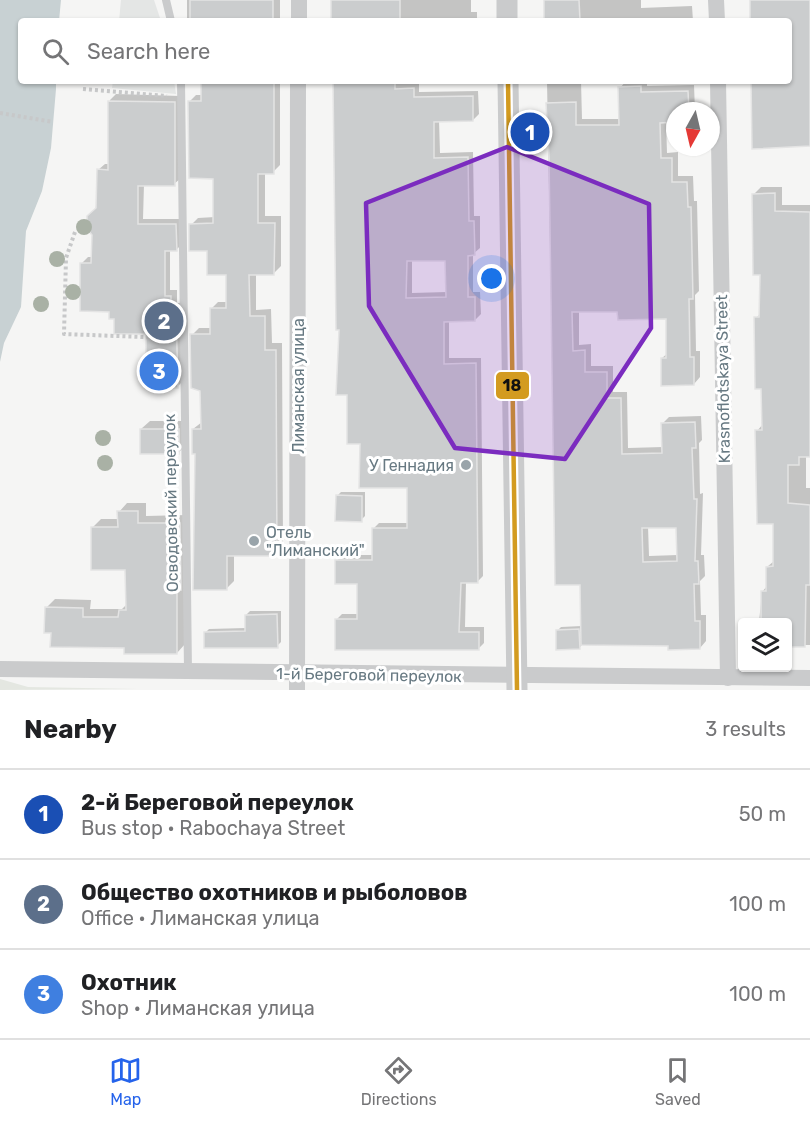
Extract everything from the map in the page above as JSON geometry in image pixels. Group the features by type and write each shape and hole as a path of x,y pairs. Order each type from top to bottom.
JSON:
{"street":[{"path":"298,18 299,0"},
{"path":"507,0 507,18"},
{"path":"716,0 717,18"},
{"name":"Лиманская улица","path":"297,682 298,84"},
{"path":"508,84 517,683"},
{"name":"Krasnoflotskaya Street","path":"718,84 728,678"},
{"name":"1-й Береговой переулок","path":"0,669 188,673 297,682 517,683 810,678"}],"lane":[{"path":"166,0 170,18"},
{"name":"Осводовский переулок","path":"181,84 188,673"}],"path":[{"path":"83,89 183,98"},
{"path":"0,113 53,122"},
{"path":"75,232 66,258 64,334 185,339"}],"highlighted area":[{"path":"507,147 649,204 651,328 565,459 455,448 369,306 366,203"}],"shaded area":[{"path":"0,0 61,0 59,18 18,18 18,84 56,84 56,89 51,148 42,191 26,231 21,307 4,343 0,362"},
{"path":"121,0 154,0 160,18 119,18"},
{"path":"113,84 174,84 176,94 112,88"},
{"path":"0,679 28,687 138,689 0,690"}],"building":[{"path":"190,0 273,0 273,18 190,18"},
{"path":"331,0 400,0 400,18 331,18"},
{"path":"544,0 579,0 580,18 544,18"},
{"path":"750,0 810,0 810,146 752,149 751,84 792,84 792,18 750,18"},
{"path":"201,84 274,84 274,174 258,174 258,223 275,223 274,275 249,275 250,316 265,316 265,350 276,350 277,556 227,556 227,590 193,590 195,454 192,454 192,429 201,429 200,391 191,388 190,334 210,334 210,308 226,308 226,275 207,275 207,251 189,251 189,224 213,223 213,179 189,178 188,101 201,101"},
{"path":"333,84 395,84 395,89 414,88 414,97 473,96 473,121 434,122 434,158 468,157 469,221 474,221 475,255 468,256 468,297 475,297 475,321 444,322 444,364 476,363 478,583 461,583 459,632 479,632 479,650 335,650 335,619 357,619 357,584 335,584 335,560 372,560 372,528 407,528 407,488 359,488 360,444 347,444 347,395 336,395 339,330 336,330","holes":["407,261 445,261 446,297 406,298"]},
{"path":"641,86 641,92 688,91 689,102 666,102 666,123 660,123 661,158 672,158 672,182 687,182 688,207 691,207 693,299 689,299 690,357 694,357 694,385 661,386 661,358 666,358 666,319 618,320 617,312 572,312 573,351 585,350 585,372 607,372 607,398 621,398 622,454 662,453 661,423 695,422 696,448 692,448 694,499 697,499 695,561 698,561 699,584 694,584 695,621 700,621 700,649 668,650 668,646 581,645 580,585 555,585 549,156 546,103 576,102 576,125 619,125 618,87","holes":["642,528 676,528 677,561 643,562"]},
{"path":"108,101 175,102 175,186 138,186 138,224 176,224 177,251 165,251 165,296 171,296 171,308 176,309 178,388 146,388 146,334 114,334 114,319 109,319 109,312 80,311 80,263 91,263 92,235 87,229 87,216 96,208 97,169 108,170"},
{"path":"775,193 775,211 810,212 810,457 799,457 799,465 788,465 788,503 810,505 810,585 806,585 805,647 792,647 792,618 761,618 761,591 766,591 766,567 773,566 773,524 757,524 755,430 762,430 761,389 755,389 754,317 759,317 760,275 753,275 752,194"},
{"path":"140,429 179,429 179,454 140,454"},
{"path":"336,495 362,496 362,522 335,521"},
{"path":"117,511 138,511 138,523 180,523 181,590 177,590 177,654 124,654 124,648 50,647 51,633 44,633 45,607 83,608 83,617 118,617 119,610 126,610 125,570 91,570 91,527 118,527"},
{"path":"277,614 278,648 204,648 204,632 245,631 245,615"},
{"path":"579,629 580,649 556,650 556,630"}],"transit line":[{"name":"18","path":"508,84 517,690"}],"place":[{"name":"2-й Береговой переулок","path":"530,132"},
{"name":"Общество охотников и рыболовов","path":"164,321"},
{"name":"Охотник","path":"159,371"},
{"name":"У Геннадия","path":"466,465"},
{"name":"Отель \"Лиманский\"","path":"254,541"}]}
